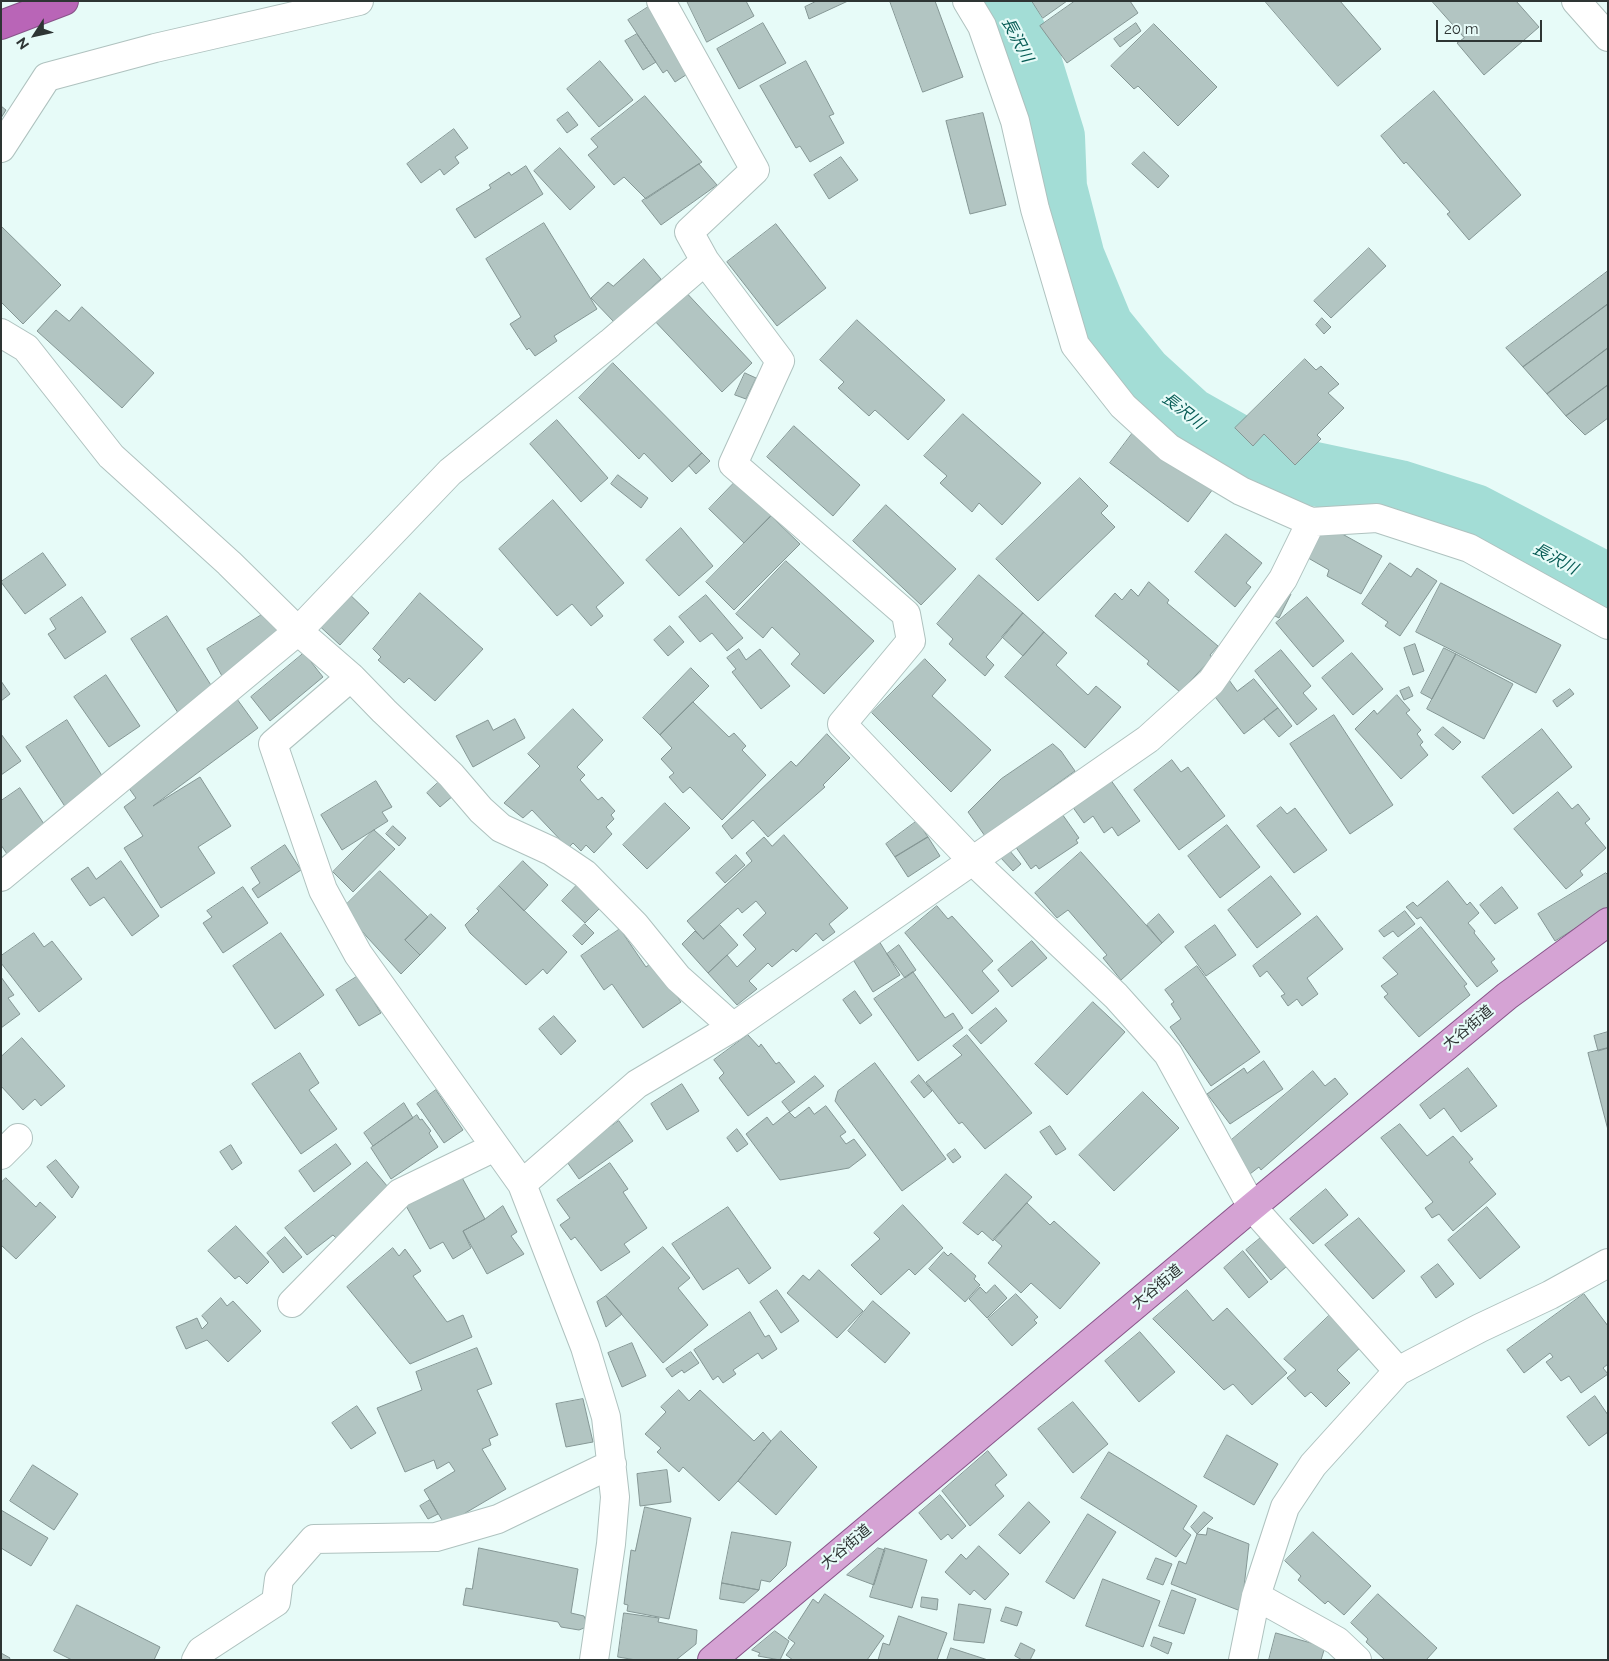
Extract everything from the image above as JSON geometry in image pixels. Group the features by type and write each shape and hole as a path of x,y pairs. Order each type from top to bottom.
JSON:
{"highway":[{"path":"1,25 64,1"}],"main road":[{"name":"大谷街道","path":"712,1660 1252,1207 1507,996 1608,922"}],"street":[{"path":"1,148 47,77 155,48 358,1"},
{"path":"662,1 755,170 689,232 705,261 780,361 733,464 906,614 911,641 842,724 972,860 1116,996 1168,1054 1252,1207 1398,1371"},
{"path":"967,1 982,26 1015,122 1035,209 1075,345 1123,406 1169,448 1241,491 1311,522 1377,518 1469,548 1608,625"},
{"path":"1576,1 1608,37"},
{"path":"1,877 298,631 450,472 610,343 705,261"},
{"path":"1,334 26,348 111,456 230,563 298,631 351,677 384,712 451,775 501,828 551,851 585,874 635,925 678,978 733,1027"},
{"path":"522,1184 637,1084 733,1027 1148,739 1211,682 1283,579 1311,522"},
{"path":"351,677 273,744 322,890 358,954 522,1184 585,1347 606,1417 615,1497 612,1535 594,1660"},
{"path":"292,1303 400,1193 495,1147"},
{"path":"1243,1660 1256,1596 1285,1508 1313,1465 1398,1371 1480,1328 1550,1295 1608,1263"},
{"path":"196,1660 201,1651 276,1602 279,1579 314,1539 436,1537 498,1519 612,1464"},
{"path":"1256,1596 1337,1641 1357,1660"}],"building":[{"path":"687,1 746,1 754,16 707,42"},
{"path":"817,1 848,1 809,19 805,7"},
{"path":"890,1 935,1 963,77 923,92"},
{"path":"1032,1 1067,1 1043,18"},
{"path":"1075,1 1130,1 1138,13 1067,63 1040,26"},
{"path":"1265,1 1340,1 1381,49 1338,86"},
{"path":"1432,1 1516,1 1539,27 1484,75 1457,43 1464,38"},
{"path":"653,4 692,71 675,82 667,70 663,73 628,20"},
{"path":"763,23 786,63 739,89 717,49"},
{"path":"1136,23 1141,31 1120,47 1114,39"},
{"path":"1154,24 1217,87 1178,126 1138,86 1134,89 1111,66"},
{"path":"637,34 656,62 643,70 625,41"},
{"path":"600,61 633,100 599,127 567,89"},
{"path":"806,61 834,114 829,116 844,143 810,162 800,146 796,148 760,86"},
{"path":"1434,91 1521,195 1469,240 1447,214 1450,212 1406,162 1404,164 1381,136"},
{"path":"645,96 702,162 646,199 624,177 614,185 588,155 598,147 591,139"},
{"path":"1,106 6,110 1,118"},
{"path":"568,112 578,125 567,133 557,120"},
{"path":"983,113 1006,205 970,214 946,121"},
{"path":"454,129 468,148 455,157 459,163 444,175 440,169 421,183 407,164"},
{"path":"560,148 595,187 570,210 534,171"},
{"path":"1144,152 1169,176 1158,188 1132,164"},
{"path":"841,157 858,180 829,199 814,175"},
{"path":"699,164 717,185 661,225 642,201"},
{"path":"526,166 543,194 475,238 456,209 491,188 489,185 509,172 511,175"},
{"path":"544,223 597,309 554,336 557,341 535,356 529,348 527,350 510,324 521,317 486,259"},
{"path":"776,224 826,288 777,326 727,262"},
{"path":"1,226 61,285 23,324 1,302"},
{"path":"1369,248 1386,266 1331,318 1314,301"},
{"path":"644,259 661,279 614,322 591,298 608,282 613,286"},
{"path":"1608,271 1608,304 1523,367 1506,348"},
{"path":"682,288 752,363 722,392 651,317"},
{"path":"1608,304 1608,348 1547,394 1523,367"},
{"path":"82,307 154,373 122,408 37,331 56,310 69,321"},
{"path":"1322,318 1331,327 1324,334 1316,325"},
{"path":"857,320 945,400 908,440 875,410 869,416 838,388 844,382 820,360"},
{"path":"1608,348 1608,385 1566,416 1547,394"},
{"path":"1305,359 1316,370 1321,366 1339,384 1328,393 1344,408 1317,435 1321,439 1295,465 1264,434 1253,446 1235,428"},
{"path":"613,363 702,453 672,482 644,453 639,459 579,398"},
{"path":"745,373 756,378 746,399 735,395"},
{"path":"1608,385 1608,418 1585,435 1566,416"},
{"path":"963,414 1041,483 1002,525 979,503 972,512 940,483 947,476 924,456"},
{"path":"557,420 608,478 581,502 530,444"},
{"path":"794,426 860,485 833,516 767,457"},
{"path":"1135,430 1213,489 1188,522 1110,463"},
{"path":"702,453 710,461 696,474 689,466"},
{"path":"618,475 648,498 641,508 611,484"},
{"path":"1080,478 1108,506 1101,513 1115,527 1038,601 996,559"},
{"path":"736,481 771,516 744,543 709,509"},
{"path":"553,500 624,583 596,607 603,616 591,626 572,604 557,616 499,549"},
{"path":"886,505 956,569 921,605 853,541"},
{"path":"771,516 800,544 734,610 706,582"},
{"path":"1326,525 1382,556 1361,594 1327,576 1329,570 1303,555 1318,539"},
{"path":"681,528 713,566 679,596 646,560"},
{"path":"1226,534 1262,563 1246,583 1251,587 1235,607 1195,572"},
{"path":"43,553 66,585 25,614 1,582"},
{"path":"786,561 874,641 824,694 791,664 800,654 772,627 763,638 736,614"},
{"path":"1390,563 1411,577 1417,568 1437,581 1400,636 1385,626 1388,622 1362,604"},
{"path":"979,575 1023,613 986,657 994,665 985,676 949,644 953,639 937,624"},
{"path":"1149,582 1169,600 1167,603 1218,646 1210,655 1212,658 1180,692 1147,664 1149,661 1095,616 1115,593 1122,600 1131,589 1138,596"},
{"path":"1441,583 1561,645 1536,693 1416,632"},
{"path":"344,589 369,613 340,645 314,621"},
{"path":"1284,591 1291,594 1279,618 1273,615"},
{"path":"420,593 483,649 435,701 409,678 404,683 378,660 381,657 373,649"},
{"path":"706,595 743,638 727,651 712,633 700,642 679,617"},
{"path":"82,597 106,632 65,659 48,634 56,629 50,619"},
{"path":"1307,597 1344,641 1313,667 1276,623"},
{"path":"268,611 284,635 222,676 207,649"},
{"path":"1023,613 1044,632 1023,656 1002,637"},
{"path":"167,616 216,693 180,716 131,639"},
{"path":"670,626 684,642 668,656 654,640"},
{"path":"1044,632 1067,653 1056,665 1088,695 1096,686 1121,707 1085,748 1005,677"},
{"path":"1415,644 1424,671 1413,675 1404,648"},
{"path":"1444,648 1456,654 1432,699 1421,693"},
{"path":"739,649 746,660 760,649 790,686 761,709 732,672 736,669 727,658"},
{"path":"1281,650 1311,686 1303,693 1317,709 1297,725 1255,671"},
{"path":"304,653 323,677 270,721 251,697"},
{"path":"1352,653 1383,689 1353,715 1322,678"},
{"path":"1456,654 1513,684 1484,739 1427,709"},
{"path":"925,659 946,680 932,696 991,750 951,792 872,713"},
{"path":"691,668 709,686 660,735 643,718"},
{"path":"106,675 140,726 109,747 74,697"},
{"path":"1254,679 1278,708 1244,734 1212,693 1229,680 1237,691"},
{"path":"1,681 10,694 1,701"},
{"path":"1409,687 1413,696 1404,700 1400,691"},
{"path":"1570,689 1574,694 1557,707 1553,701"},
{"path":"1397,695 1410,710 1406,713 1421,730 1417,734 1423,742 1420,745 1428,755 1401,779 1355,729 1374,710 1377,714"},
{"path":"237,699 258,728 153,806 200,777 231,826 198,847 215,873 161,908 124,848 143,836 124,807 136,798 128,787"},
{"path":"693,702 729,737 734,733 746,746 742,750 766,775 722,820 690,787 683,793 669,777 674,773 661,759 672,748 660,735"},
{"path":"1278,708 1292,726 1279,737 1264,719"},
{"path":"573,709 603,740 577,767 585,775 580,780 598,800 602,797 615,811 611,815 614,819 606,827 612,834 594,853 586,845 581,851 573,843 568,848 532,810 523,818 504,803 540,766 528,754"},
{"path":"1334,715 1393,805 1350,834 1290,744"},
{"path":"515,719 525,738 473,767 456,736 488,720 493,730"},
{"path":"67,720 106,782 66,808 26,747"},
{"path":"1443,727 1461,742 1453,750 1435,735"},
{"path":"1542,729 1572,767 1513,814 1482,777"},
{"path":"1,734 21,761 1,775"},
{"path":"827,734 850,758 823,785 825,787 768,837 753,820 732,839 722,826 791,761 796,766"},
{"path":"1053,744 1061,751 1075,771 985,836 968,812 1001,779"},
{"path":"1172,760 1181,772 1188,767 1225,816 1179,850 1134,790"},
{"path":"1110,779 1140,821 1118,836 1112,827 1104,833 1093,816 1084,823 1072,806"},
{"path":"376,781 392,807 382,812 388,821 342,850 321,815"},
{"path":"440,781 454,795 440,807 427,793"},
{"path":"20,788 46,827 7,854 1,845 1,801"},
{"path":"1558,792 1572,809 1578,804 1590,819 1585,823 1606,848 1580,871 1583,875 1566,889 1514,829"},
{"path":"665,803 690,828 647,869 623,845"},
{"path":"1281,807 1287,814 1295,808 1327,850 1294,873 1257,826"},
{"path":"1060,811 1079,838 1076,840 1078,843 1039,869 1036,865 1031,869 1013,843"},
{"path":"917,821 928,837 895,857 886,844"},
{"path":"1227,825 1260,867 1220,898 1188,856"},
{"path":"393,826 406,838 399,846 386,834"},
{"path":"374,830 395,849 353,892 333,872"},
{"path":"784,835 848,908 829,924 835,932 823,941 816,933 796,952 793,949 772,967 768,963 749,981 757,989 737,1005 708,973 727,955 737,967 756,949 743,935 766,913 756,901 742,913 738,908 703,939 687,921 752,861 746,853 764,837 772,846"},
{"path":"928,837 940,856 908,877 895,857"},
{"path":"285,845 301,870 258,898 252,889 260,883 251,868"},
{"path":"1009,850 1021,864 1013,871 1000,857"},
{"path":"1081,852 1162,943 1121,980 1103,958 1107,955 1068,910 1057,918 1035,893"},
{"path":"736,855 745,865 725,883 716,873"},
{"path":"121,861 159,916 132,936 104,897 90,906 71,879 88,867 96,879"},
{"path":"523,861 548,885 524,911 499,886"},
{"path":"380,871 428,917 405,940 420,955 401,974 343,908"},
{"path":"1606,873 1608,875 1608,908 1555,941 1538,914"},
{"path":"1271,876 1301,914 1257,948 1228,910"},
{"path":"1448,881 1467,905 1470,902 1479,913 1468,923 1495,959 1491,962 1498,971 1477,987 1421,917 1417,919 1406,907 1413,902 1417,906"},
{"path":"577,885 600,908 585,923 562,901"},
{"path":"499,886 567,952 547,974 543,969 526,985 470,933 465,925"},
{"path":"243,887 268,923 223,953 203,923 212,917 207,911"},
{"path":"1502,887 1518,908 1495,924 1480,905"},
{"path":"937,906 948,919 952,916 993,961 982,971 999,991 972,1014 905,933"},
{"path":"1405,911 1415,924 1398,937 1393,931 1384,937 1379,931"},
{"path":"431,914 446,928 420,955 405,940"},
{"path":"1159,914 1174,932 1162,943 1147,925"},
{"path":"1317,916 1343,949 1307,978 1318,994 1302,1006 1297,999 1288,1006 1281,996 1285,994 1267,971 1260,977 1253,966"},
{"path":"585,924 594,933 582,945 573,936"},
{"path":"720,925 738,945 708,973 682,944 695,931 703,939"},
{"path":"1215,925 1236,955 1206,976 1185,947"},
{"path":"1421,927 1467,984 1464,986 1470,995 1419,1037 1384,997 1388,994 1381,986 1398,974 1383,958"},
{"path":"620,929 646,967 653,962 681,1002 643,1028 612,984 604,990 581,956"},
{"path":"34,933 44,947 52,941 82,979 39,1012 1,963 1,956"},
{"path":"281,933 324,995 275,1029 233,966"},
{"path":"879,941 900,975 873,992 852,958"},
{"path":"1032,941 1047,958 1012,987 998,970"},
{"path":"899,945 916,970 905,978 887,954"},
{"path":"1197,966 1260,1052 1211,1086 1170,1027 1181,1019 1171,1004 1174,1002 1165,990"},
{"path":"913,972 945,1018 953,1013 963,1028 918,1061 874,999"},
{"path":"358,976 381,1013 359,1026 336,990"},
{"path":"1,977 14,995 8,998 20,1014 1,1028"},
{"path":"855,991 872,1015 860,1024 843,1000"},
{"path":"1093,1002 1125,1032 1067,1095 1035,1064"},
{"path":"996,1008 1007,1021 981,1044 969,1030"},
{"path":"554,1016 576,1041 561,1055 539,1029"},
{"path":"1608,1032 1608,1048 1598,1051 1594,1036"},
{"path":"748,1035 759,1047 761,1044 776,1064 779,1062 795,1082 748,1116 719,1078 724,1073 714,1060"},
{"path":"967,1035 1032,1113 985,1149 962,1122 959,1124 926,1082 962,1055 953,1046"},
{"path":"22,1038 65,1086 41,1106 35,1099 23,1110 1,1086 1,1057"},
{"path":"1608,1048 1608,1130 1588,1053"},
{"path":"300,1053 319,1083 309,1090 337,1129 301,1154 252,1084"},
{"path":"1264,1061 1283,1089 1230,1124 1207,1094 1244,1068 1247,1073"},
{"path":"875,1063 946,1159 902,1191 835,1101 838,1091"},
{"path":"1468,1068 1497,1106 1461,1132 1444,1108 1430,1119 1420,1105"},
{"path":"1313,1071 1325,1086 1335,1078 1348,1094 1261,1170 1259,1167 1246,1177 1228,1143"},
{"path":"919,1075 932,1091 924,1098 911,1082"},
{"path":"815,1076 824,1086 790,1112 782,1102"},
{"path":"682,1084 699,1111 667,1130 651,1104"},
{"path":"436,1090 463,1130 444,1143 417,1104"},
{"path":"1143,1092 1179,1128 1114,1191 1079,1155"},
{"path":"404,1103 413,1118 373,1146 364,1133"},
{"path":"826,1106 846,1132 840,1136 846,1144 854,1139 866,1155 849,1168 780,1180 746,1134 767,1117 773,1125 789,1112 795,1118 809,1107 814,1114"},
{"path":"417,1115 431,1131 429,1133 438,1147 391,1179 371,1148"},
{"path":"619,1121 633,1141 579,1179 565,1159"},
{"path":"1400,1124 1427,1156 1453,1136 1473,1159 1469,1162 1496,1194 1453,1231 1439,1214 1432,1218 1425,1208 1433,1202 1381,1138"},
{"path":"1050,1126 1066,1149 1056,1155 1040,1132"},
{"path":"737,1129 748,1144 737,1152 727,1138"},
{"path":"336,1144 351,1164 314,1192 299,1171"},
{"path":"231,1145 242,1163 232,1170 220,1152"},
{"path":"955,1149 961,1157 953,1163 947,1155"},
{"path":"56,1160 79,1187 72,1198 47,1167"},
{"path":"367,1162 393,1193 336,1238 333,1235 307,1255 285,1228"},
{"path":"610,1163 628,1189 623,1192 647,1228 624,1244 630,1252 601,1271 575,1237 571,1240 560,1225 570,1218 557,1200"},
{"path":"460,1174 485,1219 463,1231 471,1248 453,1259 443,1242 430,1249 405,1204"},
{"path":"1006,1174 1032,1197 993,1241 982,1231 978,1235 963,1223"},
{"path":"6,1178 36,1207 40,1202 56,1217 16,1259 1,1245 1,1183"},
{"path":"1326,1189 1348,1215 1313,1244 1290,1219"},
{"path":"1027,1203 1050,1225 1054,1221 1100,1263 1060,1309 1031,1283 1021,1293 988,1263 1002,1246 994,1239"},
{"path":"903,1205 943,1248 915,1275 909,1269 881,1295 851,1265 880,1239 874,1233"},
{"path":"503,1206 517,1232 511,1236 524,1254 487,1274 463,1231"},
{"path":"728,1207 771,1268 749,1284 738,1268 703,1290 672,1244"},
{"path":"1487,1207 1520,1247 1480,1279 1448,1240"},
{"path":"1359,1218 1405,1271 1373,1299 1325,1245"},
{"path":"236,1226 269,1262 247,1284 239,1276 235,1279 208,1251"},
{"path":"1269,1231 1294,1260 1271,1280 1246,1250"},
{"path":"285,1237 302,1257 283,1273 267,1253"},
{"path":"663,1247 690,1278 678,1288 708,1325 663,1363 606,1296"},
{"path":"393,1248 399,1256 405,1249 421,1271 413,1276 447,1322 463,1315 472,1337 410,1364 347,1287"},
{"path":"1243,1251 1268,1282 1249,1298 1224,1268"},
{"path":"944,1252 948,1256 951,1253 976,1276 974,1279 980,1285 965,1302 929,1269"},
{"path":"1438,1264 1454,1284 1436,1298 1421,1277"},
{"path":"819,1270 863,1311 837,1338 787,1293 803,1275 809,1280"},
{"path":"995,1285 1007,1298 987,1318 969,1299 980,1287 986,1293"},
{"path":"777,1290 799,1321 781,1333 760,1302"},
{"path":"1187,1290 1213,1321 1227,1308 1287,1373 1252,1405 1233,1384 1224,1390 1153,1319"},
{"path":"1016,1294 1038,1317 1034,1320 1037,1323 1012,1346 988,1319"},
{"path":"1584,1294 1608,1326 1608,1364 1603,1368 1608,1374 1581,1393 1569,1376 1561,1381 1546,1362 1553,1357 1550,1353 1524,1373 1507,1350"},
{"path":"606,1296 622,1314 606,1327 597,1302"},
{"path":"221,1298 227,1306 233,1301 261,1331 228,1362 207,1340 186,1349 176,1327 197,1318 202,1329 208,1323 202,1316"},
{"path":"873,1301 910,1333 885,1363 848,1331"},
{"path":"750,1312 765,1337 769,1335 777,1349 762,1359 758,1353 733,1370 736,1374 723,1383 718,1376 713,1380 694,1350"},
{"path":"1333,1312 1364,1344 1337,1370 1350,1383 1326,1407 1311,1392 1305,1397 1287,1378 1296,1370 1284,1359"},
{"path":"1140,1332 1175,1372 1139,1402 1105,1361"},
{"path":"632,1343 646,1376 622,1387 608,1353"},
{"path":"477,1348 492,1384 477,1390 498,1435 489,1439 491,1445 482,1449 506,1489 445,1525 424,1490 455,1471 449,1462 437,1469 434,1460 405,1472 377,1408 422,1390 416,1372"},
{"path":"691,1352 699,1363 684,1373 682,1370 672,1377 666,1369"},
{"path":"679,1390 689,1401 700,1390 754,1441 763,1432 771,1441 719,1501 683,1467 679,1472 657,1452 661,1448 645,1434 666,1412 661,1407"},
{"path":"1595,1396 1608,1415 1608,1432 1589,1446 1567,1417"},
{"path":"583,1399 593,1442 566,1447 556,1404"},
{"path":"1073,1402 1108,1444 1073,1473 1038,1429"},
{"path":"357,1406 376,1433 351,1449 332,1423"},
{"path":"781,1431 817,1467 776,1515 738,1481"},
{"path":"1227,1435 1278,1464 1254,1505 1204,1477"},
{"path":"988,1451 1007,1475 995,1485 1004,1496 970,1526 942,1491"},
{"path":"1109,1452 1197,1506 1183,1529 1191,1535 1176,1557 1081,1498"},
{"path":"33,1465 78,1494 54,1530 10,1501"},
{"path":"667,1470 671,1502 640,1506 637,1474"},
{"path":"940,1495 966,1526 952,1539 948,1534 941,1540 919,1513"},
{"path":"430,1500 438,1514 428,1519 420,1506"},
{"path":"1029,1502 1050,1522 1020,1554 999,1535"},
{"path":"645,1507 691,1518 669,1619 627,1611 628,1605 624,1604 631,1550 635,1551"},
{"path":"1,1510 48,1538 31,1566 1,1548"},
{"path":"1204,1512 1213,1518 1197,1534 1191,1527"},
{"path":"1088,1514 1116,1532 1074,1599 1046,1582"},
{"path":"1208,1528 1249,1544 1244,1587 1247,1588 1238,1610 1171,1584 1179,1561 1186,1564 1197,1534 1206,1535"},
{"path":"732,1532 791,1542 786,1566 770,1582 761,1580 759,1590 722,1583"},
{"path":"1313,1532 1371,1586 1344,1615 1328,1601 1325,1604 1298,1580 1301,1576 1285,1561"},
{"path":"979,1546 1009,1574 985,1600 974,1590 970,1595 945,1572 961,1554 966,1559"},
{"path":"479,1548 578,1569 571,1613 584,1616 587,1624 579,1630 561,1627 558,1622 463,1605 466,1588 472,1589"},
{"path":"878,1548 885,1550 874,1585 847,1575"},
{"path":"885,1548 927,1560 912,1608 870,1597"},
{"path":"1156,1558 1172,1564 1163,1585 1147,1579"},
{"path":"1103,1579 1160,1601 1143,1647 1086,1626"},
{"path":"722,1583 759,1590 744,1603 720,1599"},
{"path":"1172,1590 1196,1599 1184,1634 1159,1626"},
{"path":"825,1594 884,1636 867,1660 793,1660 786,1655 795,1643 788,1638 813,1599 818,1603"},
{"path":"1378,1594 1437,1648 1426,1660 1385,1660 1366,1642 1368,1639 1351,1623"},
{"path":"922,1597 938,1599 937,1610 921,1607"},
{"path":"959,1604 991,1609 984,1643 954,1640"},
{"path":"77,1605 160,1647 154,1660 72,1660 54,1651"},
{"path":"1006,1607 1022,1612 1017,1626 1001,1621"},
{"path":"624,1613 659,1618 658,1622 697,1630 696,1644 676,1660 636,1660 618,1657"},
{"path":"899,1616 947,1633 937,1660 878,1660 883,1643 889,1645"},
{"path":"775,1631 789,1641 780,1660 758,1656 760,1653 752,1650"},
{"path":"1276,1633 1325,1647 1321,1660 1269,1660"},
{"path":"1154,1637 1172,1643 1168,1654 1151,1646"},
{"path":"1021,1643 1035,1650 1030,1660 1022,1660 1015,1656"},
{"path":"951,1648 988,1660 947,1660"},
{"path":"1,1653 10,1658 9,1660 1,1660"}],"waterway":[{"name":"長沢川","path":"996,1 1029,60 1053,137 1055,188 1073,258 1102,328 1141,376 1187,418 1268,464 1399,492 1474,516 1608,586"}]}
